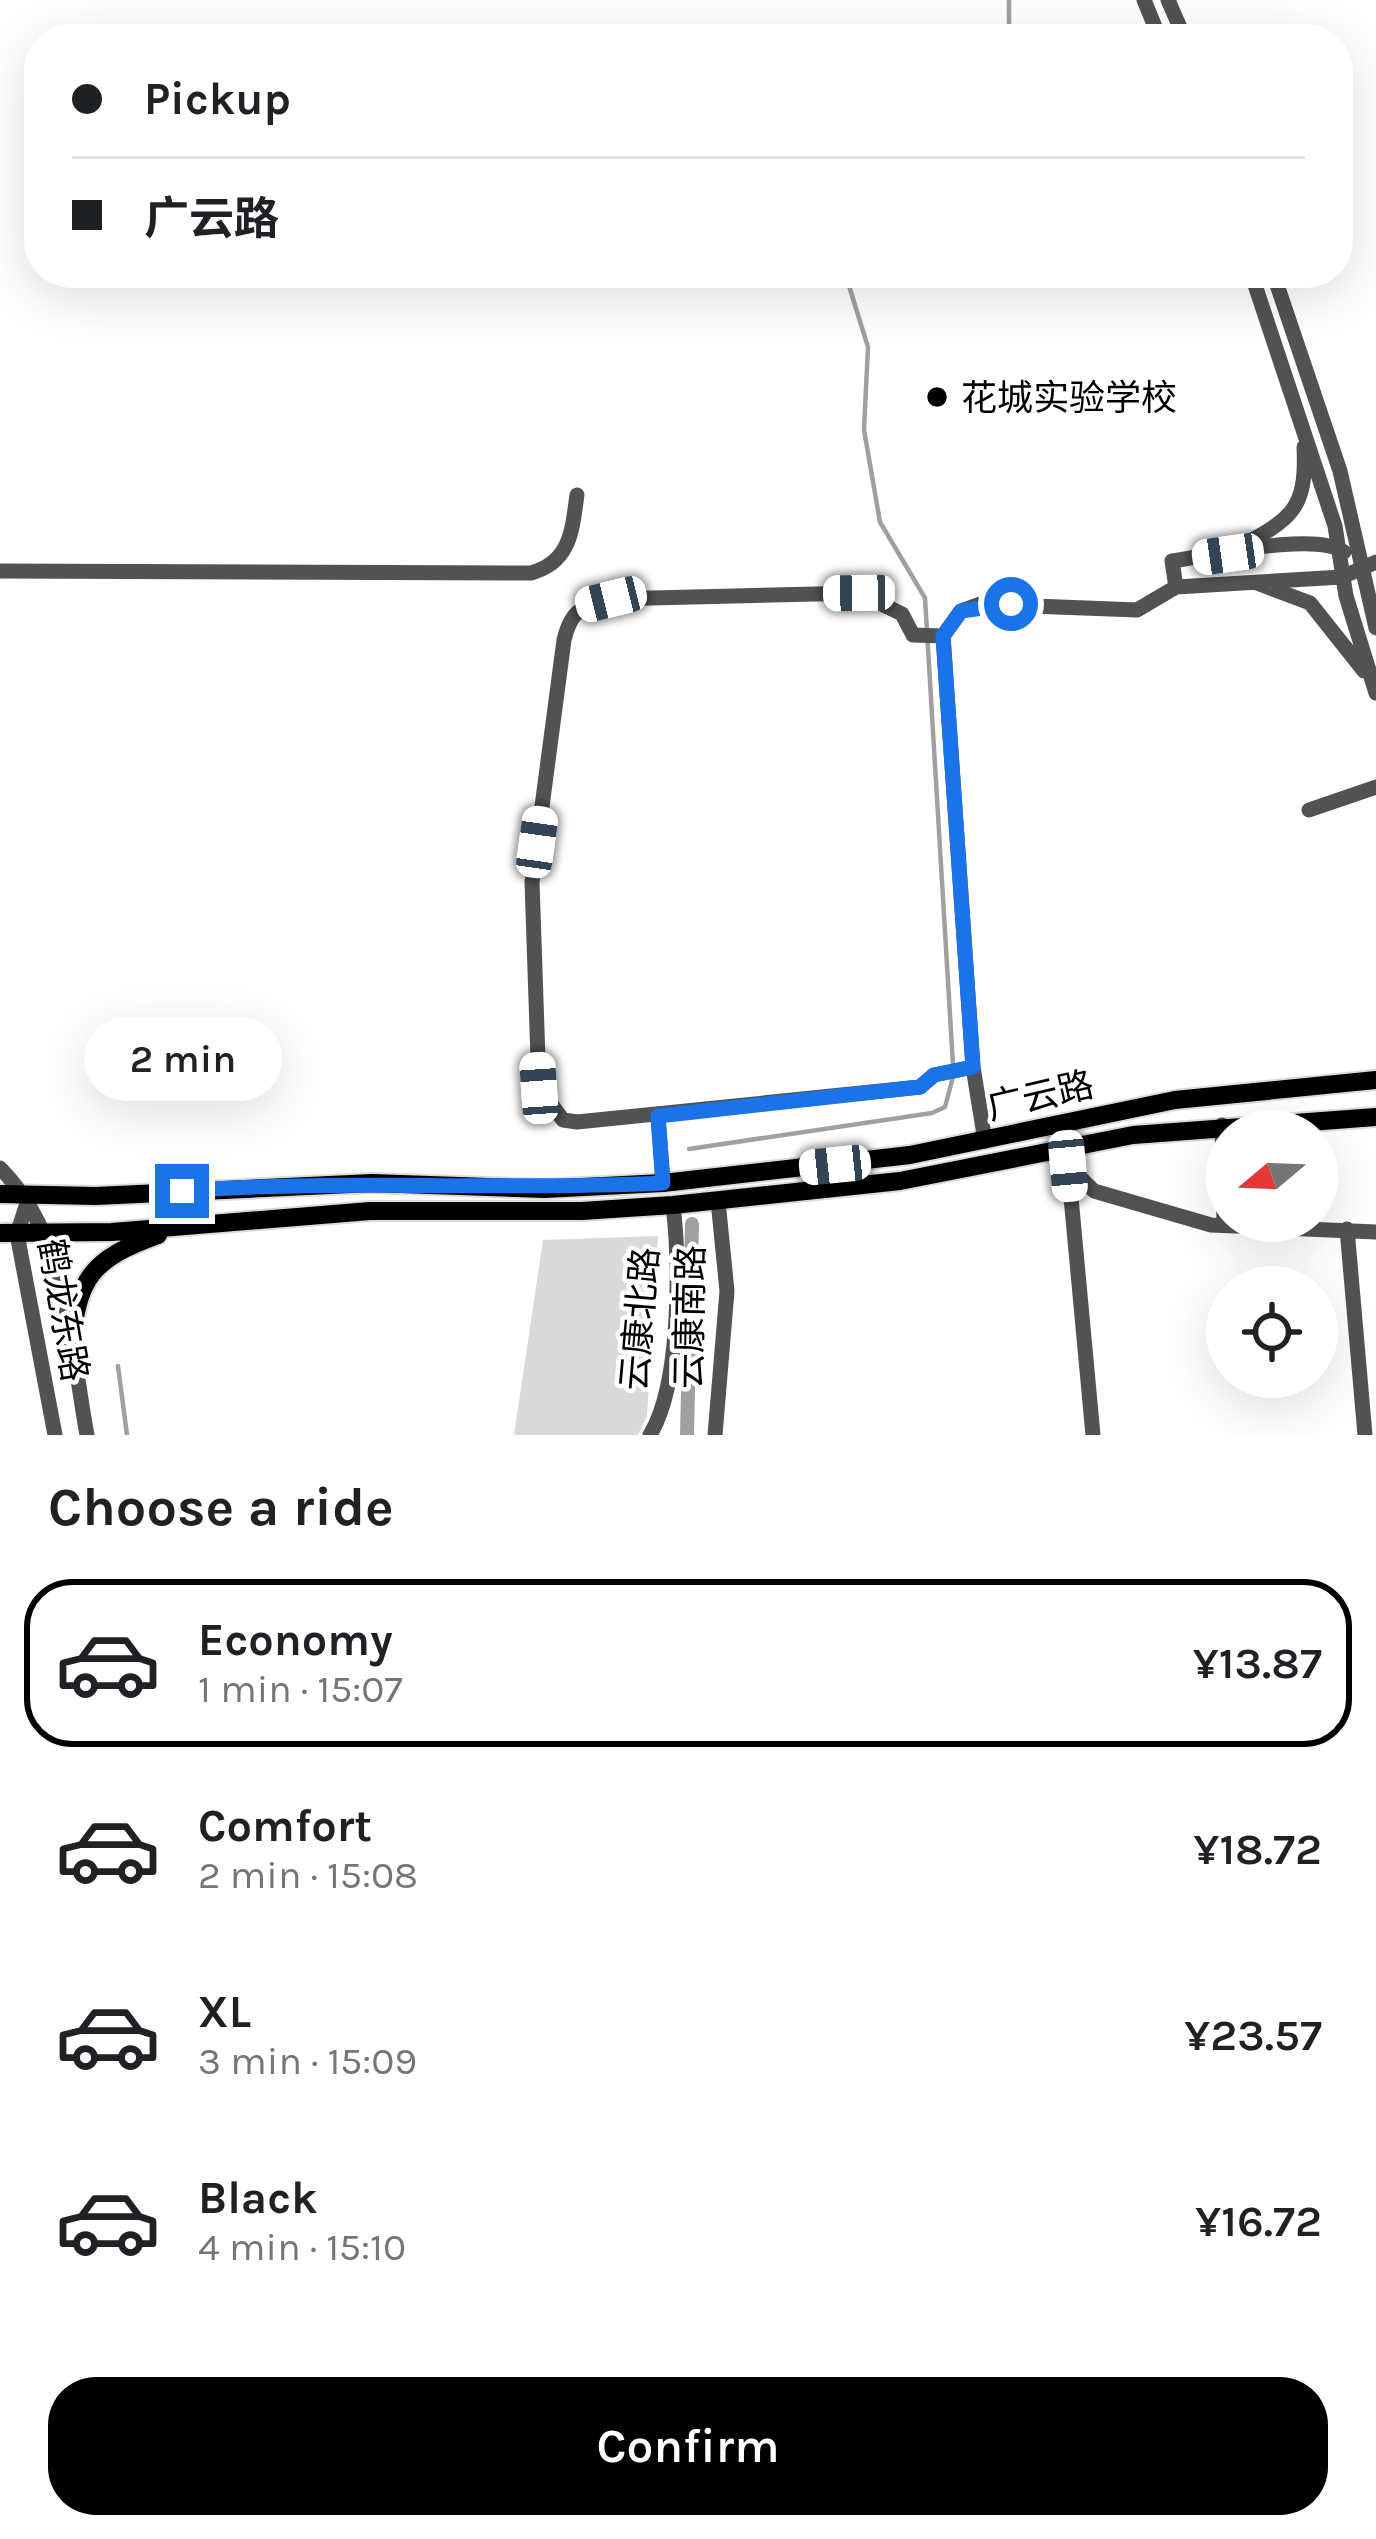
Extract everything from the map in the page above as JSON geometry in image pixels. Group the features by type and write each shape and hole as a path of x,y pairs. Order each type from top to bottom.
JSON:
{"main road":[{"name":"广云路","path":"0,1194 29,1197 330,1183 544,1189 663,1183 835,1165 986,1142 1175,1100 1376,1080"},
{"path":"1348,1118 1363,1098 1350,1082"},
{"name":"广云路","path":"1338,1119 1376,1117"},
{"name":"广云路","path":"8,1233 185,1226 370,1211 674,1205 900,1181 1052,1150 1206,1127"},
{"path":"71,1349 81,1291 100,1262 185,1226 182,1191"}],"street":[{"path":"1256,288 1304,426 1375,690"},
{"path":"1278,288 1368,564 1376,628"},
{"path":"1228,554 1294,512 1305,479 1304,426"},
{"path":"0,571 531,573 554,563 565,550 577,495"},
{"path":"1176,586 1172,561 1228,554 1337,546 1368,564"},
{"path":"986,1142 973,1067 943,636 961,611 980,604 1136,610 1176,586 1342,577 1368,564"},
{"path":"1242,579 1310,603 1375,690"},
{"path":"943,636 914,635 902,614 859,593 611,599 581,606 569,619 532,882 539,1088 562,1120 595,1123 920,1087 934,1075 973,1067"},
{"path":"1309,810 1376,787"},
{"path":"658,1116 663,1183"},
{"path":"1052,1150 1094,1190 1206,1219"},
{"path":"1068,1166 1093,1435"},
{"name":"鹤龙东路","path":"0,1168 29,1197 49,1234 87,1435"},
{"name":"鹤龙东路","path":"29,1197 8,1233 40,1354 55,1435"},
{"name":"云康南路","path":"716,1435 727,1291 718,1201"},
{"name":"云康北路","path":"650,1435 668,1370 676,1268 674,1205"},
{"path":"1338,1228 1376,1232"},
{"path":"1347,1228 1365,1435"},
{"path":"40,1354 71,1349"}],"shaded area":[{"path":"658,1236 647,1416 638,1435 514,1435 543,1240"}],"waterway":[{"path":"1009,0 1009,24"},
{"path":"850,288 868,347 864,430 880,522 925,598 953,1065"},
{"path":"689,1149 932,1113 945,1107 953,1077"},
{"path":"687,1435 692,1224"},
{"path":"118,1366 127,1435"}],"place":[{"name":"花城实验学校","path":"937,397"}],"route":[{"path":"182,1191 330,1183 544,1189 663,1183 658,1116 920,1087 934,1075 973,1067 943,636 961,611 980,604 1011,604"}]}
